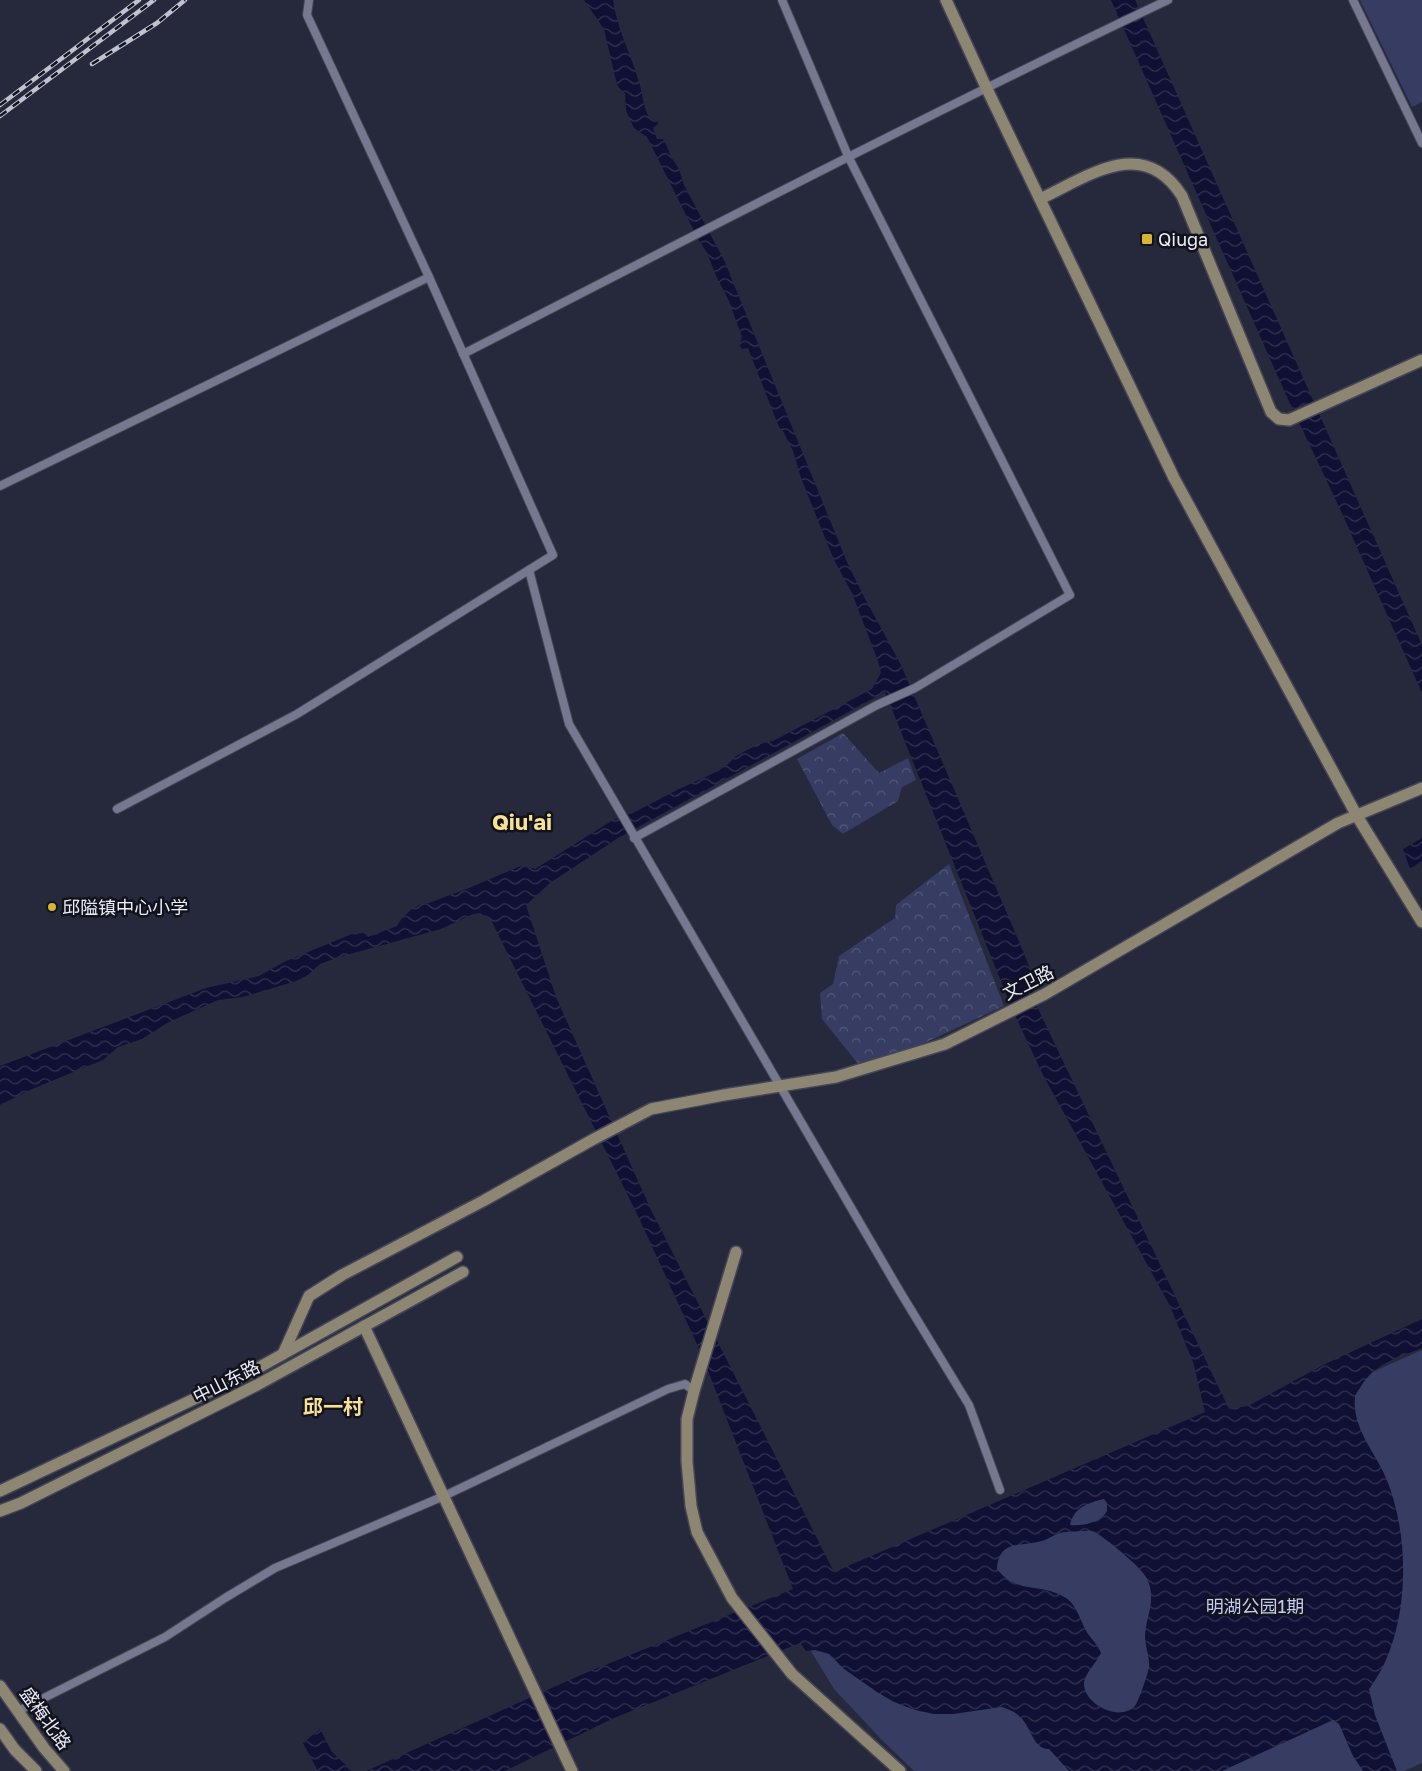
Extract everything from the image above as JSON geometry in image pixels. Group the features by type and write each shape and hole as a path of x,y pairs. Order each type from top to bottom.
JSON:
{"street":[{"path":"118,810 297,714 553,555 429,277 307,15 309,0"},
{"path":"634,838 877,705 915,688 1070,596 848,156 782,0"},
{"path":"946,0 1174,478 1357,816 1422,922"},
{"path":"462,354 848,156 986,87 1168,0"},
{"path":"1353,0 1422,144"},
{"path":"1040,199 1100,170 1117,164 1135,164 1156,169 1173,182 1182,196 1271,412 1279,419 1290,420 1422,360"},
{"path":"0,486 429,277"},
{"path":"529,570 569,724 899,1290 969,1405 1000,1490"},
{"name":"文卫路","path":"283,1354 309,1296 342,1275 483,1201 651,1109 724,1094 836,1077 945,1044 1045,994 1338,822 1357,816 1422,788"},
{"path":"736,1252 687,1419 686,1462 691,1506 697,1532 732,1598 792,1674 900,1771"},
{"name":"中山东路","path":"0,1491 249,1373 457,1257"},
{"name":"中山东路","path":"0,1510 21,1503 249,1390 463,1272"},
{"path":"364,1326 572,1771"},
{"path":"18,1711 165,1637 275,1568 444,1496 668,1389 685,1384 694,1391"},
{"name":"盛梅北路","path":"0,1686 44,1748 64,1771"},
{"path":"0,1729 15,1750 36,1771"}],"green space":[{"path":"1360,0 1422,0 1422,102 1412,107"},
{"path":"843,733 879,773 908,758 916,780 902,787 898,801 843,834 832,825 797,759"},
{"path":"949,864 1004,1006 864,1071 822,1019 820,993 833,984 839,956 895,918 896,905"},
{"name":"明湖公园1期","path":"1422,1350 1422,1763 1404,1771 914,1771 834,1689 809,1648 1083,1501"}],"water":[{"path":"584,0 613,0 646,110 650,119 658,121 658,124 653,128 657,139 663,139 666,144 671,157 679,169 684,185 724,260 847,562 901,665 1023,951 1035,981 1032,996 1229,1409 1248,1406 1323,1365 1422,1319 1422,1348 1379,1367 1366,1380 1355,1398 1357,1420 1365,1440 1386,1478 1400,1529 1403,1586 1399,1615 1393,1642 1383,1667 1369,1689 1375,1715 1397,1771 1363,1771 1353,1756 1339,1724 1333,1720 1222,1771 1069,1771 1049,1749 1039,1746 1024,1721 1012,1711 1002,1707 953,1714 934,1714 915,1710 894,1702 877,1692 844,1669 829,1654 815,1650 806,1651 800,1643 614,1718 505,1771 366,1771 583,1674 793,1589 701,1353 638,1216 491,920 480,913 473,914 441,929 320,964 308,975 296,981 243,997 218,1000 167,1023 142,1039 118,1047 103,1060 32,1089 0,1105 0,1066 206,988 259,976 286,961 352,934 364,933 368,937 397,926 402,918 421,904 429,903 469,888 518,867 526,866 535,869 613,820 633,813 714,773 727,765 736,756 749,749 759,744 773,741 872,689 881,673 852,593 834,560 801,478 793,451 779,427 748,348 742,349 739,345 742,337 729,301 707,253 697,237 647,137 634,128 626,111 625,94 617,85 604,29","holes":["885,692 1012,1009 1043,1075 1170,1306 1193,1362 1205,1412 834,1572 651,1210 556,997 526,905 550,883 618,838","1104,1499 1107,1503 1107,1511 1091,1523 1070,1525 1078,1510 1087,1504","1093,1531 1100,1535 1143,1572 1150,1586 1150,1611 1145,1637 1149,1667 1137,1703 1128,1711 1111,1711 1103,1708 1095,1703 1085,1690 1085,1678 1101,1653 1070,1601 1057,1593 1013,1582 997,1569 1002,1553 1012,1546 1042,1541 1062,1532"]},
{"path":"1111,0 1135,0 1422,645 1422,693 1340,509 1287,397"},
{"path":"1422,838 1422,861 1410,869 1403,849"},
{"path":"320,1729 332,1752 352,1771 318,1771 303,1743"}],"railway":[{"path":"0,105 139,0"},
{"path":"0,116 154,0"},
{"path":"92,64 157,23 185,0"}],"place":[{"name":"Qiuga","path":"1147,239"},
{"name":"邱隘镇中心小学","path":"52,907"}],"district":[{"name":"Qiu'ai","path":"522,821"},
{"name":"邱一村","path":"333,1406"}]}
